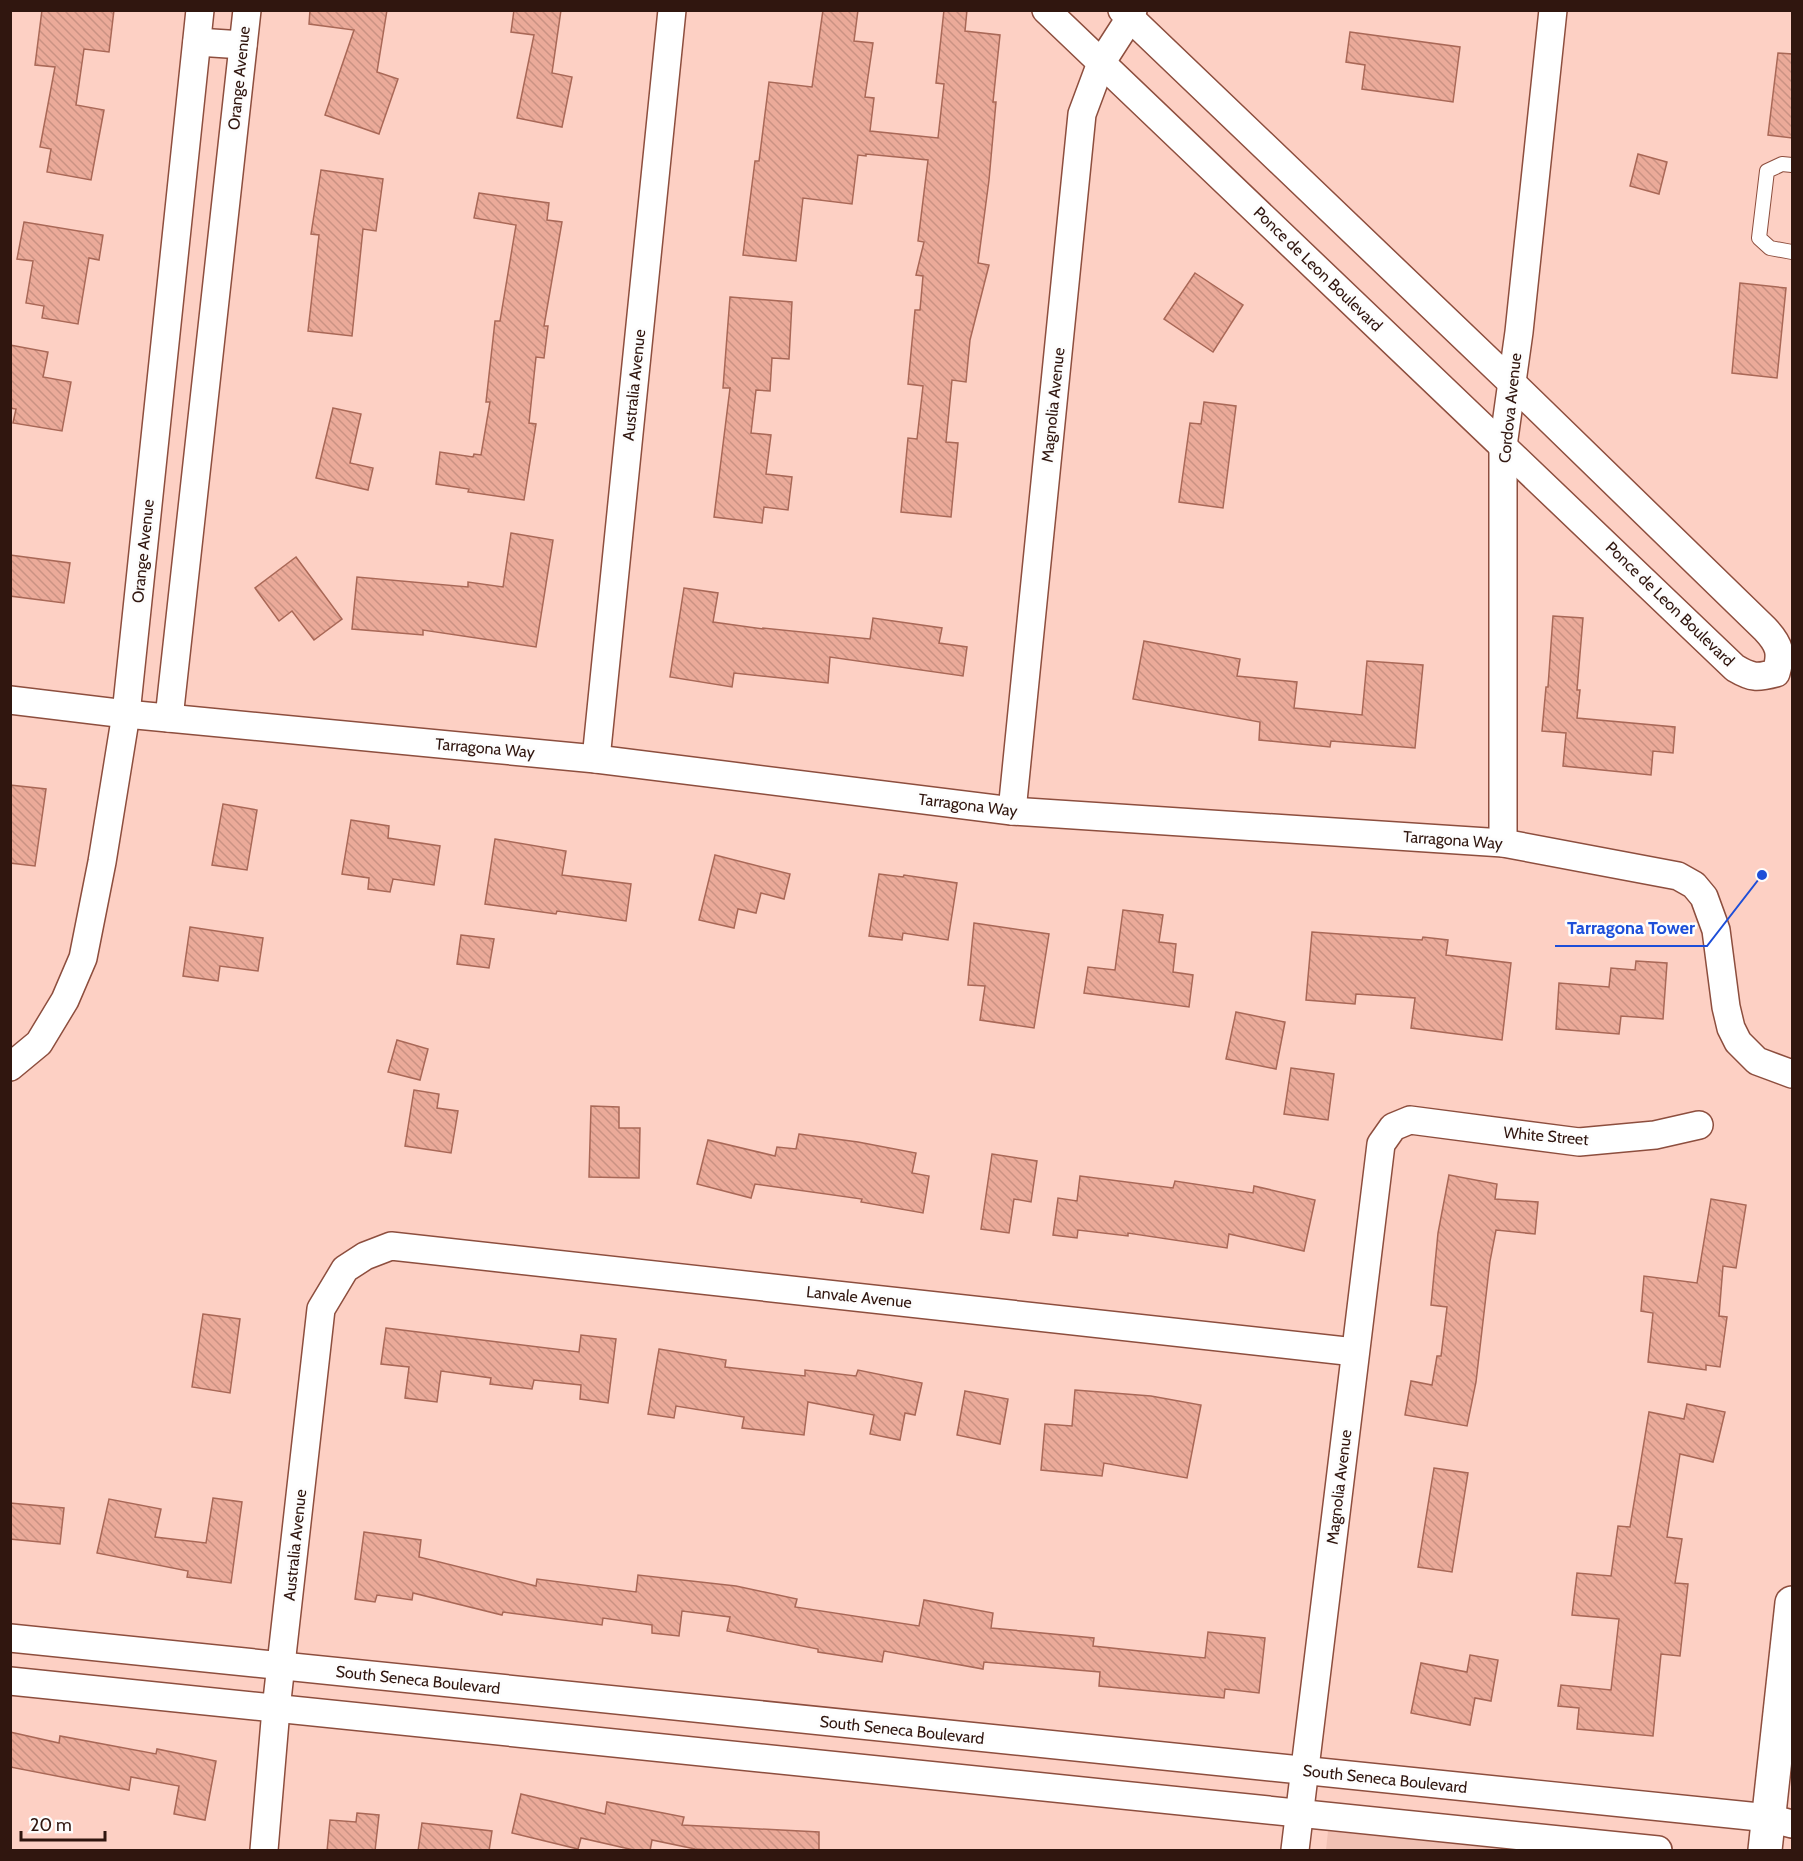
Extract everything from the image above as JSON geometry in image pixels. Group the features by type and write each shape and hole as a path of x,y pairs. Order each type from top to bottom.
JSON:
{"main road":[{"path":"1765,1851 1781,1821 1792,1603"}],"street":[{"name":"Orange Avenue","path":"10,1067 39,1042 65,1000 83,958 102,862 126,714 200,10"},
{"name":"Orange Avenue","path":"169,718 247,10"},
{"name":"Australia Avenue","path":"596,759 672,10"},
{"name":"Ponce de Leon Boulevard","path":"1046,10 1736,668 1757,678 1776,673 1781,657 1775,640 1128,13"},
{"name":"Cordova Avenue","path":"1503,843 1503,446 1519,332 1553,10"},
{"name":"Magnolia Avenue","path":"1012,811 1082,114 1101,63 1128,13"},
{"path":"197,42 243,45"},
{"path":"165,349 209,354"},
{"name":"Tarragona Way","path":"10,700 126,714 596,759 1012,811 1503,843 1678,876 1694,885 1704,897 1716,930 1726,1007 1731,1028 1738,1042 1757,1061 1792,1074"},
{"name":"White Street","path":"1393,1127 1410,1120 1579,1142 1655,1135 1699,1125"},
{"name":"Magnolia Avenue","path":"1295,1851 1381,1144 1393,1127"},
{"name":"Lanvale Avenue","path":"365,1256 391,1246 1355,1352"},
{"name":"Australia Avenue","path":"264,1851 276,1708 321,1309 345,1269 365,1256"},
{"name":"South Seneca Boulevard","path":"10,1638 1781,1821"},
{"path":"10,1681 1300,1814 1526,1844 1658,1851"},
{"path":"797,1762 798,1719"},
{"path":"1526,1844 1534,1794"}],"lane":[{"path":"1792,165 1782,164 1767,171 1759,238 1770,248 1792,252"}],"shaded area":[{"path":"1328,1831 1515,1850 1326,1850"}],"building":[{"path":"42,10 114,10 109,52 84,49 76,105 104,110 91,180 47,172 51,149 40,147 55,67 35,65"},
{"path":"310,10 387,10 377,72 398,79 379,134 325,115 354,30 309,24"},
{"path":"514,10 561,10 552,73 572,77 562,127 517,118 534,35 511,32"},
{"path":"823,10 858,10 854,41 873,43 865,97 874,98 870,131 938,138 944,84 936,83 944,10 967,10 965,31 1000,35 993,102 996,102 989,180 978,263 989,265 970,340 966,382 952,380 946,442 958,443 951,517 901,512 908,438 917,439 923,386 908,384 915,310 920,310 923,276 916,275 924,242 918,241 928,160 858,155 852,204 803,198 796,261 743,255 755,161 759,161 769,82 812,87"},
{"path":"1350,32 1460,47 1453,102 1362,89 1365,65 1346,62"},
{"path":"1778,53 1792,54 1792,138 1768,135"},
{"path":"1638,154 1667,162 1659,194 1630,186"},
{"path":"321,170 383,179 376,231 363,229 352,336 308,331 319,235 311,234"},
{"path":"479,193 549,203 547,220 562,222 544,326 548,326 544,358 536,357 529,423 536,424 524,500 468,492 469,489 436,484 440,452 473,457 474,454 481,455 490,402 486,402 495,321 500,321 516,225 474,218"},
{"path":"24,222 103,235 99,260 89,258 78,324 42,318 44,306 26,303 33,261 17,259"},
{"path":"1195,273 1243,305 1213,352 1164,319"},
{"path":"1740,283 1786,288 1777,378 1732,373"},
{"path":"730,297 792,302 789,359 772,358 770,391 756,390 751,433 771,435 766,474 792,477 788,510 764,507 762,523 714,517 730,388 723,388"},
{"path":"10,345 48,352 43,377 71,382 62,431 13,423 16,409 10,408"},
{"path":"1204,402 1236,406 1223,508 1179,502 1190,423 1201,424"},
{"path":"333,408 361,414 350,463 373,468 368,490 316,478"},
{"path":"511,533 553,540 536,647 423,630 423,635 352,629 357,577 468,587 468,582 503,587"},
{"path":"10,555 70,563 64,603 10,596"},
{"path":"296,557 342,619 314,640 292,611 279,621 255,588"},
{"path":"684,588 718,593 713,622 870,639 873,618 942,628 939,643 967,647 963,676 830,657 828,683 734,673 732,687 670,677"},
{"path":"1553,616 1583,618 1577,718 1675,727 1673,753 1653,751 1651,775 1563,766 1566,733 1542,731"},
{"path":"1144,641 1240,659 1237,676 1297,682 1294,708 1362,715 1367,661 1423,665 1415,748 1331,741 1330,747 1259,740 1260,722 1133,699"},
{"path":"10,785 46,789 35,866 10,863"},
{"path":"223,804 257,810 247,870 212,865"},
{"path":"351,820 389,826 388,838 440,846 434,885 393,879 390,892 368,889 369,878 342,874"},
{"path":"495,839 566,851 562,875 631,884 626,921 485,904"},
{"path":"715,855 790,874 784,899 761,893 756,913 738,909 734,928 699,920"},
{"path":"879,874 903,877 904,875 957,883 948,940 903,933 902,940 869,936"},
{"path":"1123,910 1163,915 1159,942 1176,944 1173,972 1193,975 1189,1007 1084,993 1088,967 1115,970"},
{"path":"974,923 1049,934 1034,1028 980,1020 985,986 968,985"},
{"path":"190,927 263,938 258,971 220,966 218,981 183,976"},
{"path":"1312,932 1448,940 1446,955 1511,963 1502,1040 1411,1028 1415,998 1356,994 1355,1004 1306,1000"},
{"path":"461,935 494,939 489,968 457,964"},
{"path":"1636,961 1667,963 1663,1019 1621,1016 1619,1034 1556,1029 1559,983 1609,987 1611,968 1635,970"},
{"path":"1236,1012 1285,1022 1276,1069 1226,1059"},
{"path":"397,1040 428,1049 420,1080 388,1072"},
{"path":"1291,1068 1334,1074 1328,1120 1284,1114"},
{"path":"414,1090 439,1094 437,1108 458,1111 451,1153 405,1146"},
{"path":"591,1106 619,1107 619,1128 640,1128 639,1178 589,1177"},
{"path":"799,1134 916,1153 912,1173 929,1176 923,1213 861,1202 862,1199 755,1184 751,1198 697,1184 708,1140 775,1156 777,1147 796,1149"},
{"path":"992,1154 1037,1161 1031,1202 1014,1199 1009,1233 981,1229"},
{"path":"1449,1175 1497,1184 1495,1199 1538,1202 1535,1234 1496,1230 1490,1261 1476,1382 1467,1426 1405,1415 1411,1381 1432,1385 1437,1356 1441,1356 1447,1307 1431,1305 1438,1233"},
{"path":"1080,1176 1173,1188 1175,1181 1253,1193 1254,1186 1315,1200 1304,1251 1229,1234 1227,1248 1128,1233 1128,1236 1078,1230 1077,1238 1053,1235 1058,1198 1077,1201"},
{"path":"1711,1199 1746,1205 1736,1268 1723,1266 1719,1316 1727,1317 1720,1367 1706,1365 1706,1370 1648,1362 1653,1313 1641,1311 1644,1276 1697,1283"},
{"path":"203,1314 240,1319 230,1393 192,1387"},
{"path":"386,1328 579,1352 581,1335 616,1339 608,1403 580,1399 581,1385 534,1380 532,1389 490,1384 491,1378 441,1371 437,1402 405,1398 409,1367 381,1364"},
{"path":"659,1349 726,1360 725,1367 805,1376 805,1370 856,1376 858,1370 922,1383 915,1415 905,1413 900,1440 870,1434 874,1415 808,1402 804,1435 742,1428 744,1417 676,1406 674,1418 648,1414"},
{"path":"1075,1390 1151,1396 1201,1405 1187,1478 1104,1463 1102,1476 1041,1470 1045,1424 1072,1426"},
{"path":"965,1391 1008,1399 1000,1444 957,1435"},
{"path":"1687,1404 1725,1412 1713,1462 1680,1454 1667,1537 1682,1539 1675,1583 1688,1584 1680,1656 1661,1654 1653,1736 1577,1729 1579,1708 1558,1706 1561,1685 1611,1690 1619,1619 1572,1615 1577,1573 1611,1576 1618,1526 1630,1527 1649,1412 1684,1419"},
{"path":"1434,1468 1468,1473 1452,1572 1418,1567"},
{"path":"213,1498 242,1502 231,1583 187,1577 188,1571 97,1553 109,1499 161,1509 155,1537 206,1543"},
{"path":"10,1503 64,1508 60,1544 10,1539"},
{"path":"364,1532 421,1540 419,1557 536,1586 537,1579 636,1592 638,1575 736,1586 797,1599 795,1607 919,1626 924,1600 993,1613 991,1628 1094,1638 1093,1646 1205,1658 1208,1632 1265,1638 1259,1693 1225,1689 1224,1698 1099,1686 1100,1672 984,1662 983,1669 884,1651 882,1662 818,1652 818,1649 727,1631 730,1617 682,1611 679,1636 652,1633 652,1625 603,1618 602,1625 503,1612 502,1615 413,1593 412,1600 377,1595 375,1602 355,1599"},
{"path":"1470,1655 1498,1660 1491,1701 1475,1698 1470,1725 1411,1713 1421,1663 1467,1672"},
{"path":"10,1732 59,1743 60,1736 156,1754 157,1749 216,1761 205,1820 174,1814 179,1786 131,1777 129,1790 10,1767"},
{"path":"521,1794 605,1814 607,1802 684,1817 682,1825 819,1832 819,1851 695,1849 652,1840 650,1851 638,1851 581,1838 578,1849 512,1833"},
{"path":"357,1813 379,1815 375,1851 327,1851 330,1820 356,1822"},
{"path":"422,1823 492,1831 489,1851 418,1851"}],"place":[{"name":"Tarragona Tower","path":"1762,875"}]}
